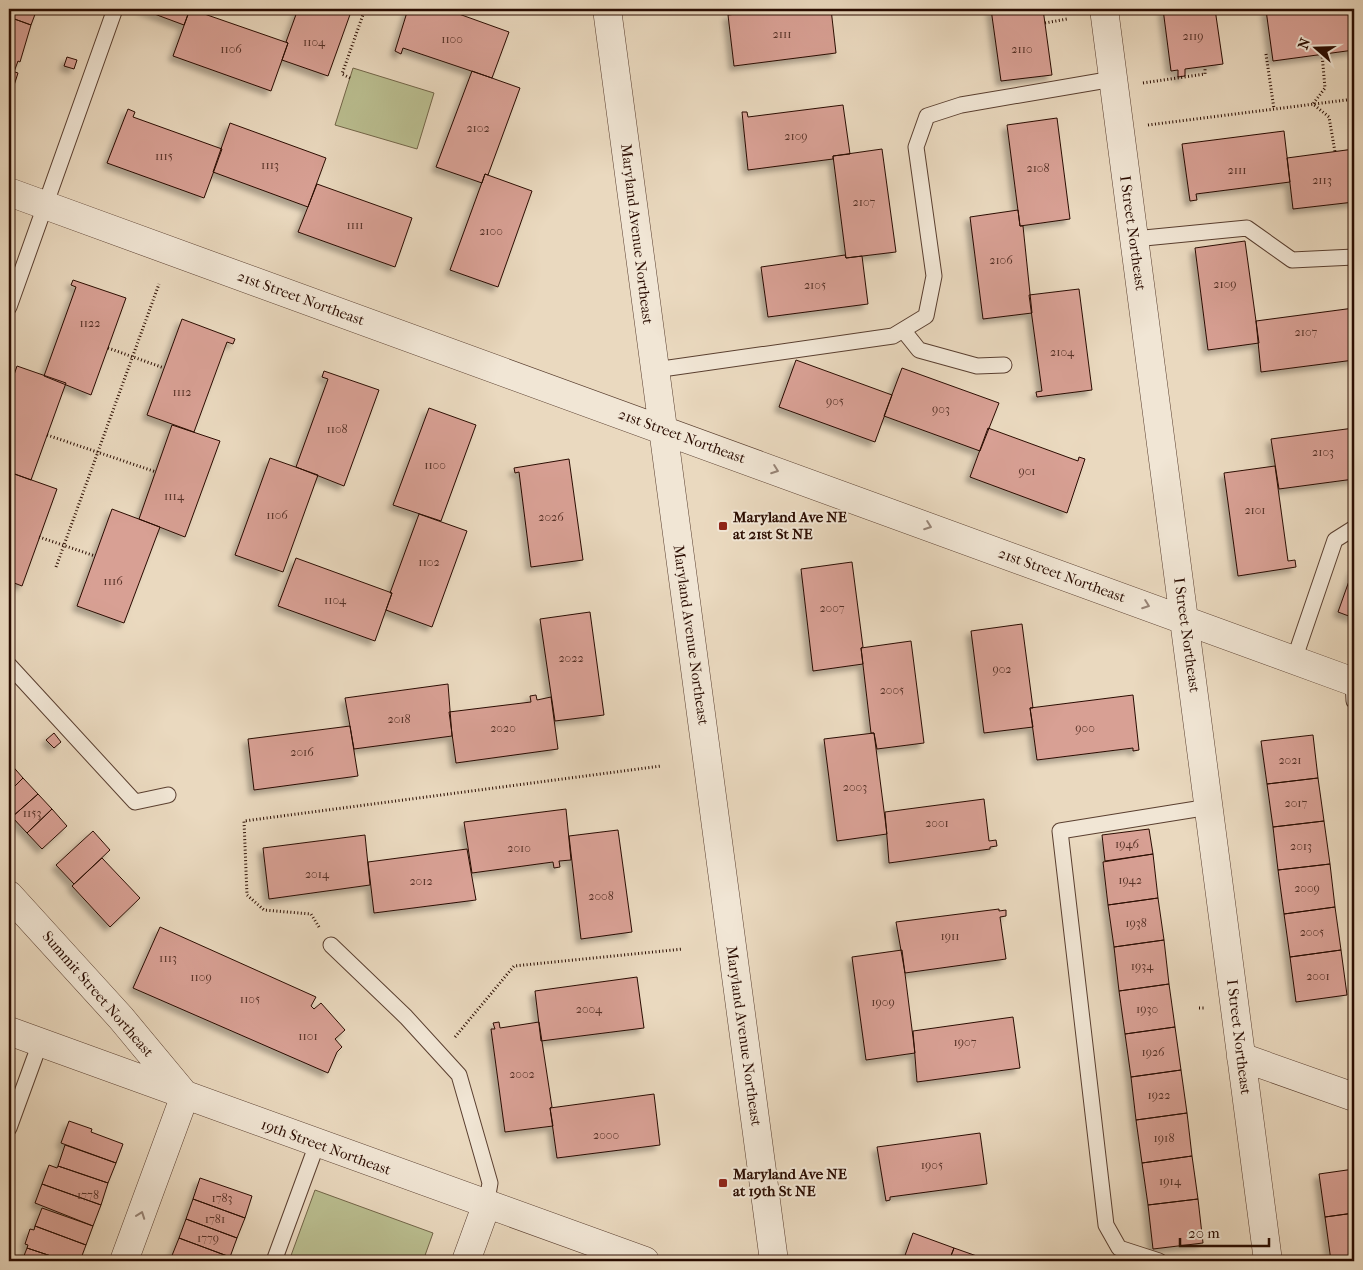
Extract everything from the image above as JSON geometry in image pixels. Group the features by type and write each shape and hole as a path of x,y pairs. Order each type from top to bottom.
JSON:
{"street":[{"name":"I Street Northeast","path":"1104,9 1268,1261"},
{"name":"Maryland Avenue Northeast","path":"606,10 774,1261"},
{"name":"21st Street Northeast","path":"9,192 1184,619 1294,660 1354,688"},
{"name":"Summit Street Northeast","path":"9,895 122,1018 185,1095"},
{"name":"19th Street Northeast","path":"9,1031 486,1206 642,1261"},
{"path":"1241,1057 1354,1097"},
{"path":"124,1261 185,1095"},
{"path":"466,1261 486,1206"}],"lane":[{"path":"9,307 115,9"},
{"path":"655,370 893,336 904,330 926,316 934,276 916,147 927,116 961,105 1113,79"},
{"path":"1134,239 1247,228 1292,260 1354,256"},
{"path":"904,330 919,350 977,366 1004,365"},
{"path":"1294,660 1335,540 1354,528"},
{"path":"9,666 135,802 168,794"},
{"path":"1160,1261 1120,1248 1106,1225 1060,831 1209,807"},
{"path":"331,945 459,1075 490,1183 486,1206"},
{"path":"9,1128 40,1043"},
{"path":"274,1261 317,1144"}],"path":[{"path":"350,78 342,74 365,9"},
{"path":"1045,23 1067,19"},
{"path":"1266,54 1274,109"},
{"path":"1313,104 1325,88 1322,54"},
{"path":"1140,84 1205,74 1204,66"},
{"path":"1145,126 1354,99"},
{"path":"1313,104 1329,117 1335,152"},
{"path":"56,567 159,284"},
{"path":"108,348 164,368"},
{"path":"47,435 156,472"},
{"path":"39,536 95,556"},
{"path":"331,945 310,914 264,910 247,895 244,821 661,766"},
{"path":"440,1054 514,966 683,949"}],"green space":[{"path":"353,68 434,93 417,149 335,125"},
{"path":"315,1190 433,1233 423,1261 289,1261"}],"building":[{"path":"9,9 37,9 31,25 9,17"},
{"path":"141,9 190,9 184,25"},
{"path":"190,9 288,43 271,91 173,56"},
{"path":"298,9 352,9 328,76 282,60 288,43 286,42"},
{"path":"408,9 445,9 509,32 492,78 403,48 401,54 395,51"},
{"path":"779,9 831,9 836,53 734,66 728,15"},
{"path":"991,9 1043,9 1052,75 1001,81"},
{"path":"1163,9 1215,9 1223,64 1185,69 1185,76 1178,77 1178,70 1171,71"},
{"path":"1354,9 1354,50 1273,61 1266,10"},
{"path":"9,17 31,25 20,62 18,61 14,72 9,70"},
{"path":"67,57 77,60 74,69 64,66"},
{"path":"9,70 18,73 9,101"},
{"path":"472,71 520,88 488,175 485,174 482,183 436,167"},
{"path":"843,105 850,154 833,156 833,159 748,170 742,112 747,112 748,117"},
{"path":"128,109 135,112 133,117 222,149 204,198 107,163"},
{"path":"1057,118 1070,219 1020,226 1007,125"},
{"path":"230,123 326,158 308,207 213,172"},
{"path":"1284,131 1290,182 1196,194 1197,200 1190,201 1182,144"},
{"path":"882,149 896,252 846,258 833,156"},
{"path":"1354,149 1354,202 1293,209 1287,158"},
{"path":"485,174 532,191 498,287 450,270"},
{"path":"317,184 412,218 395,267 298,232"},
{"path":"1018,210 1020,226 1023,226 1032,313 983,319 970,217"},
{"path":"1245,241 1259,343 1208,350 1195,248"},
{"path":"845,255 846,258 862,256 868,304 768,317 761,267"},
{"path":"73,280 126,298 91,395 44,376 76,287 71,285"},
{"path":"1079,289 1092,390 1037,397 1036,392 1042,391 1029,295"},
{"path":"1354,308 1354,360 1261,372 1256,321"},
{"path":"182,319 235,339 233,344 227,342 194,432 147,415"},
{"path":"796,360 892,395 875,442 779,407"},
{"path":"17,366 66,383 31,480 9,472 9,390"},
{"path":"902,368 999,403 980,451 884,416"},
{"path":"324,371 379,390 344,486 296,467 328,379 322,377"},
{"path":"429,408 476,425 441,521 393,505"},
{"path":"172,425 220,441 185,537 139,519"},
{"path":"988,428 1078,461 1079,457 1085,459 1067,513 970,477"},
{"path":"1354,428 1354,479 1279,489 1271,439"},
{"path":"270,458 318,475 283,572 235,555"},
{"path":"569,459 583,560 531,567 519,472 515,473 514,468"},
{"path":"1275,466 1288,561 1295,560 1296,567 1238,576 1224,473"},
{"path":"9,472 57,489 22,586 9,581"},
{"path":"112,509 160,527 124,623 77,606"},
{"path":"419,514 467,531 432,627 386,610 392,593 390,593"},
{"path":"296,558 392,593 375,641 278,606"},
{"path":"852,562 863,647 861,648 863,664 813,671 801,569"},
{"path":"1354,567 1354,618 1338,612"},
{"path":"590,612 604,715 555,721 540,619"},
{"path":"1022,624 1033,708 1030,708 1033,727 984,733 971,631"},
{"path":"911,641 924,743 877,749 874,733 871,733 861,648"},
{"path":"448,684 452,736 354,749 345,698"},
{"path":"536,695 537,700 551,697 558,749 456,763 449,712 531,702 530,696"},
{"path":"1133,695 1139,750 1133,751 1133,748 1037,760 1030,708"},
{"path":"350,726 358,776 254,790 248,739"},
{"path":"54,733 61,742 54,748 46,740"},
{"path":"874,733 887,834 837,841 824,739"},
{"path":"1313,735 1318,778 1267,784 1261,741"},
{"path":"9,762 23,778 9,792"},
{"path":"23,778 38,794 12,817 9,813 9,792"},
{"path":"1318,778 1324,821 1273,827 1267,784"},
{"path":"38,794 52,809 27,833 12,817"},
{"path":"984,799 989,841 996,840 997,846 990,847 990,849 889,863 885,812"},
{"path":"52,809 67,826 42,849 27,833"},
{"path":"566,809 571,860 559,861 560,867 554,868 553,862 472,873 464,822"},
{"path":"1324,821 1330,864 1278,870 1273,827"},
{"path":"1149,829 1153,854 1105,861 1102,835"},
{"path":"618,830 632,932 581,939 569,836"},
{"path":"93,831 110,850 74,884 56,865"},
{"path":"365,835 370,885 269,899 263,848"},
{"path":"467,849 476,900 374,913 368,862"},
{"path":"1153,854 1158,898 1108,905 1103,862"},
{"path":"102,858 140,898 110,927 72,886"},
{"path":"1330,864 1335,907 1284,914 1278,870"},
{"path":"1158,898 1164,940 1114,947 1108,905"},
{"path":"1335,907 1341,950 1290,957 1284,914"},
{"path":"999,909 999,911 1006,910 1006,916 1000,917 1006,959 905,973 896,922"},
{"path":"160,927 316,997 311,1006 314,1009 321,1003 345,1030 335,1039 342,1047 337,1052 328,1073 133,988"},
{"path":"1164,940 1169,984 1119,991 1114,947"},
{"path":"902,950 915,1053 866,1060 852,957"},
{"path":"1341,950 1347,995 1296,1002 1290,957"},
{"path":"637,977 644,1028 541,1041 535,991"},
{"path":"1169,984 1175,1027 1125,1034 1119,991"},
{"path":"1013,1017 1020,1068 917,1082 913,1031"},
{"path":"499,1022 500,1028 539,1022 552,1107 550,1108 553,1126 505,1132 491,1029 495,1029 493,1023"},
{"path":"1175,1027 1181,1070 1131,1077 1125,1034"},
{"path":"1181,1070 1187,1113 1136,1120 1131,1077"},
{"path":"654,1094 660,1145 557,1158 550,1108"},
{"path":"1187,1113 1192,1156 1142,1163 1136,1120"},
{"path":"69,1121 92,1129 91,1132 123,1144 116,1163 61,1143"},
{"path":"980,1133 987,1184 890,1197 890,1200 886,1201 877,1147"},
{"path":"65,1145 116,1163 108,1183 58,1166"},
{"path":"1192,1156 1198,1199 1148,1205 1142,1163"},
{"path":"49,1165 57,1168 58,1166 108,1183 101,1205 42,1184"},
{"path":"1354,1169 1354,1213 1325,1217 1319,1174"},
{"path":"200,1178 252,1196 245,1218 193,1199"},
{"path":"42,1184 101,1205 93,1226 35,1203"},
{"path":"193,1199 245,1218 237,1238 186,1219"},
{"path":"1198,1199 1203,1243 1153,1249 1148,1205"},
{"path":"42,1208 93,1226 86,1245 35,1226"},
{"path":"1354,1213 1354,1257 1331,1261 1325,1217"},
{"path":"186,1219 237,1238 230,1257 179,1238"},
{"path":"35,1226 86,1245 80,1261 66,1261 27,1248 28,1245 25,1244 30,1229 34,1230"},
{"path":"913,1233 954,1248 949,1261 903,1261"},
{"path":"179,1238 230,1257 229,1261 179,1261 171,1258"},
{"path":"27,1248 66,1261 22,1261"},
{"path":"954,1248 991,1261 949,1261"}],"place":[{"name":"Maryland Ave NE at 21st St NE","path":"723,526"},
{"name":"Maryland Ave NE at 19th St NE","path":"723,1183"}]}
